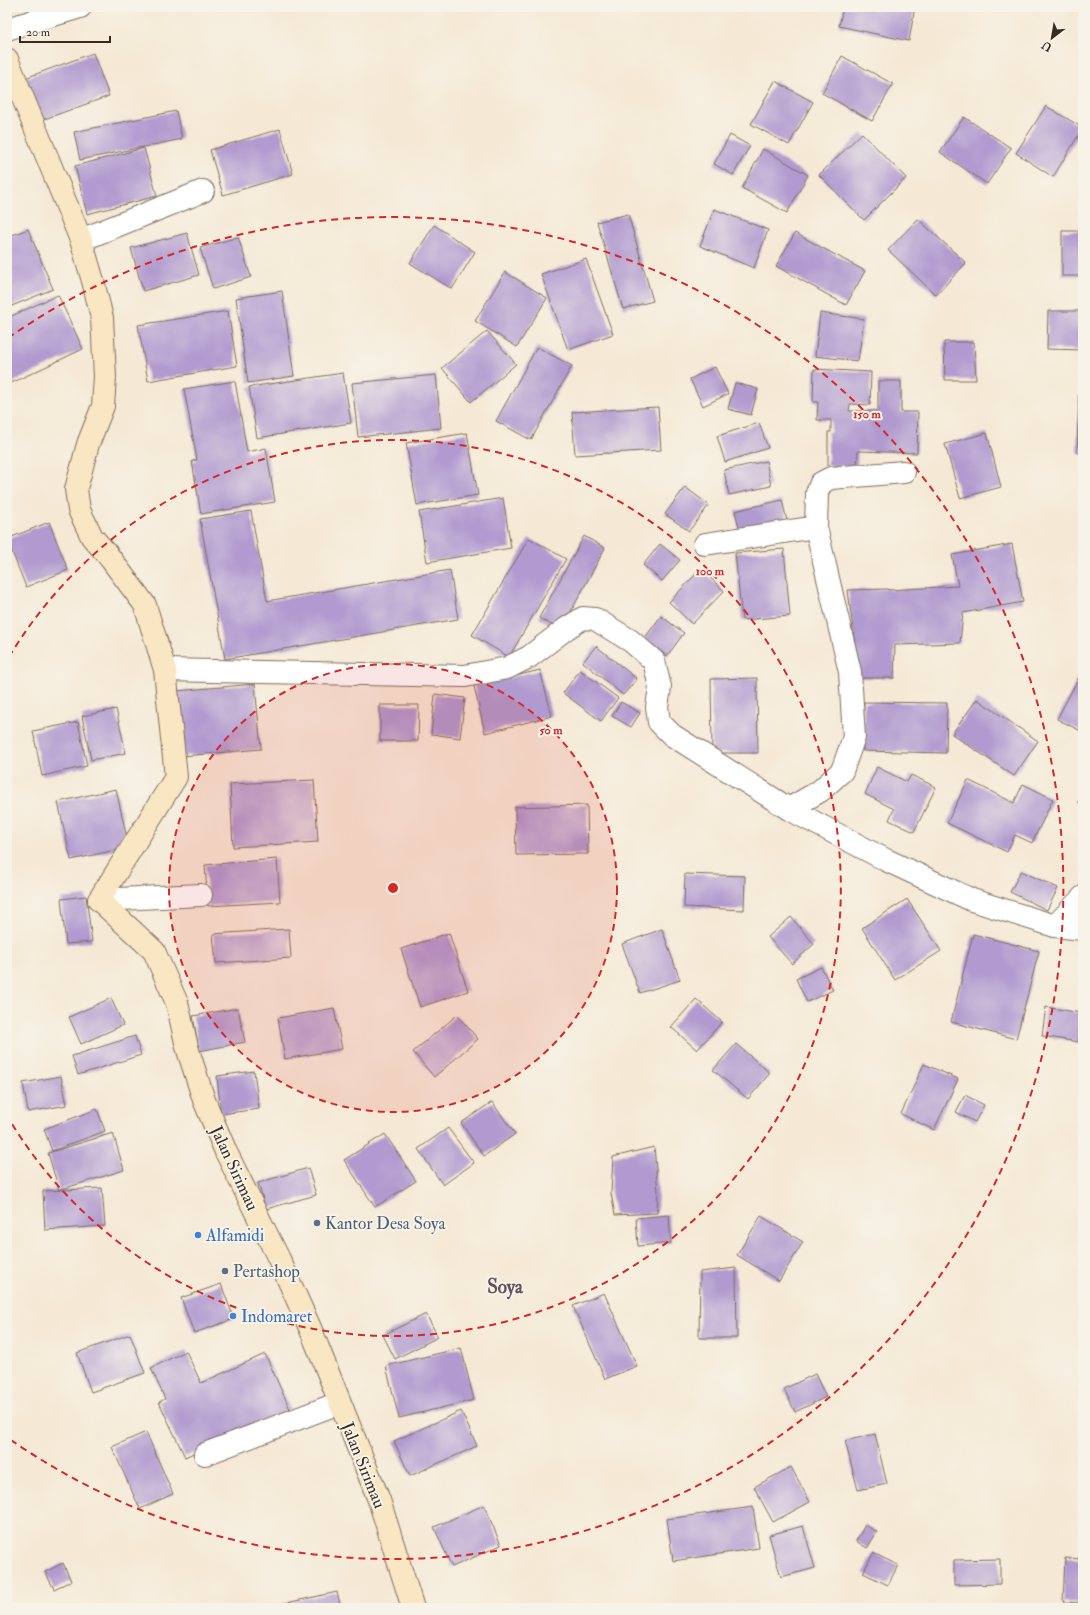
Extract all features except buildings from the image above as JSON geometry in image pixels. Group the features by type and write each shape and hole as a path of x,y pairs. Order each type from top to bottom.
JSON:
{"main road":[{"path":"7,59 81,240 102,318 105,377 103,406 88,444 76,489 79,510 92,537 107,554 145,605 165,670 176,778 99,900"},
{"name":"Jalan Sirimau","path":"99,900 154,951 177,1003 187,1047 204,1100 226,1152 279,1259 311,1330 379,1500 413,1608"}],"street":[{"path":"7,29 80,7"},
{"path":"81,240 203,190"},
{"path":"789,809 820,791 842,771 854,737 850,672 816,527 817,493 821,483 831,478 904,472"},
{"path":"705,544 816,527"},
{"path":"165,670 465,676 507,668 529,657 567,628 583,618 595,619 631,641 654,660 660,687 657,708 659,722 672,735 789,809 886,860 972,900 1055,926 1083,929"},
{"path":"99,900 201,895"},
{"path":"1055,926 1083,897"},
{"path":"205,1454 339,1403"}],"place":[{"name":"Kantor Desa Soya","path":"317,1223"},
{"name":"Alfamidi","path":"198,1235"},
{"name":"Pertashop","path":"225,1271"},
{"name":"Indomaret","path":"233,1316"}],"district":[{"name":"Soya","path":"505,1286"}]}
